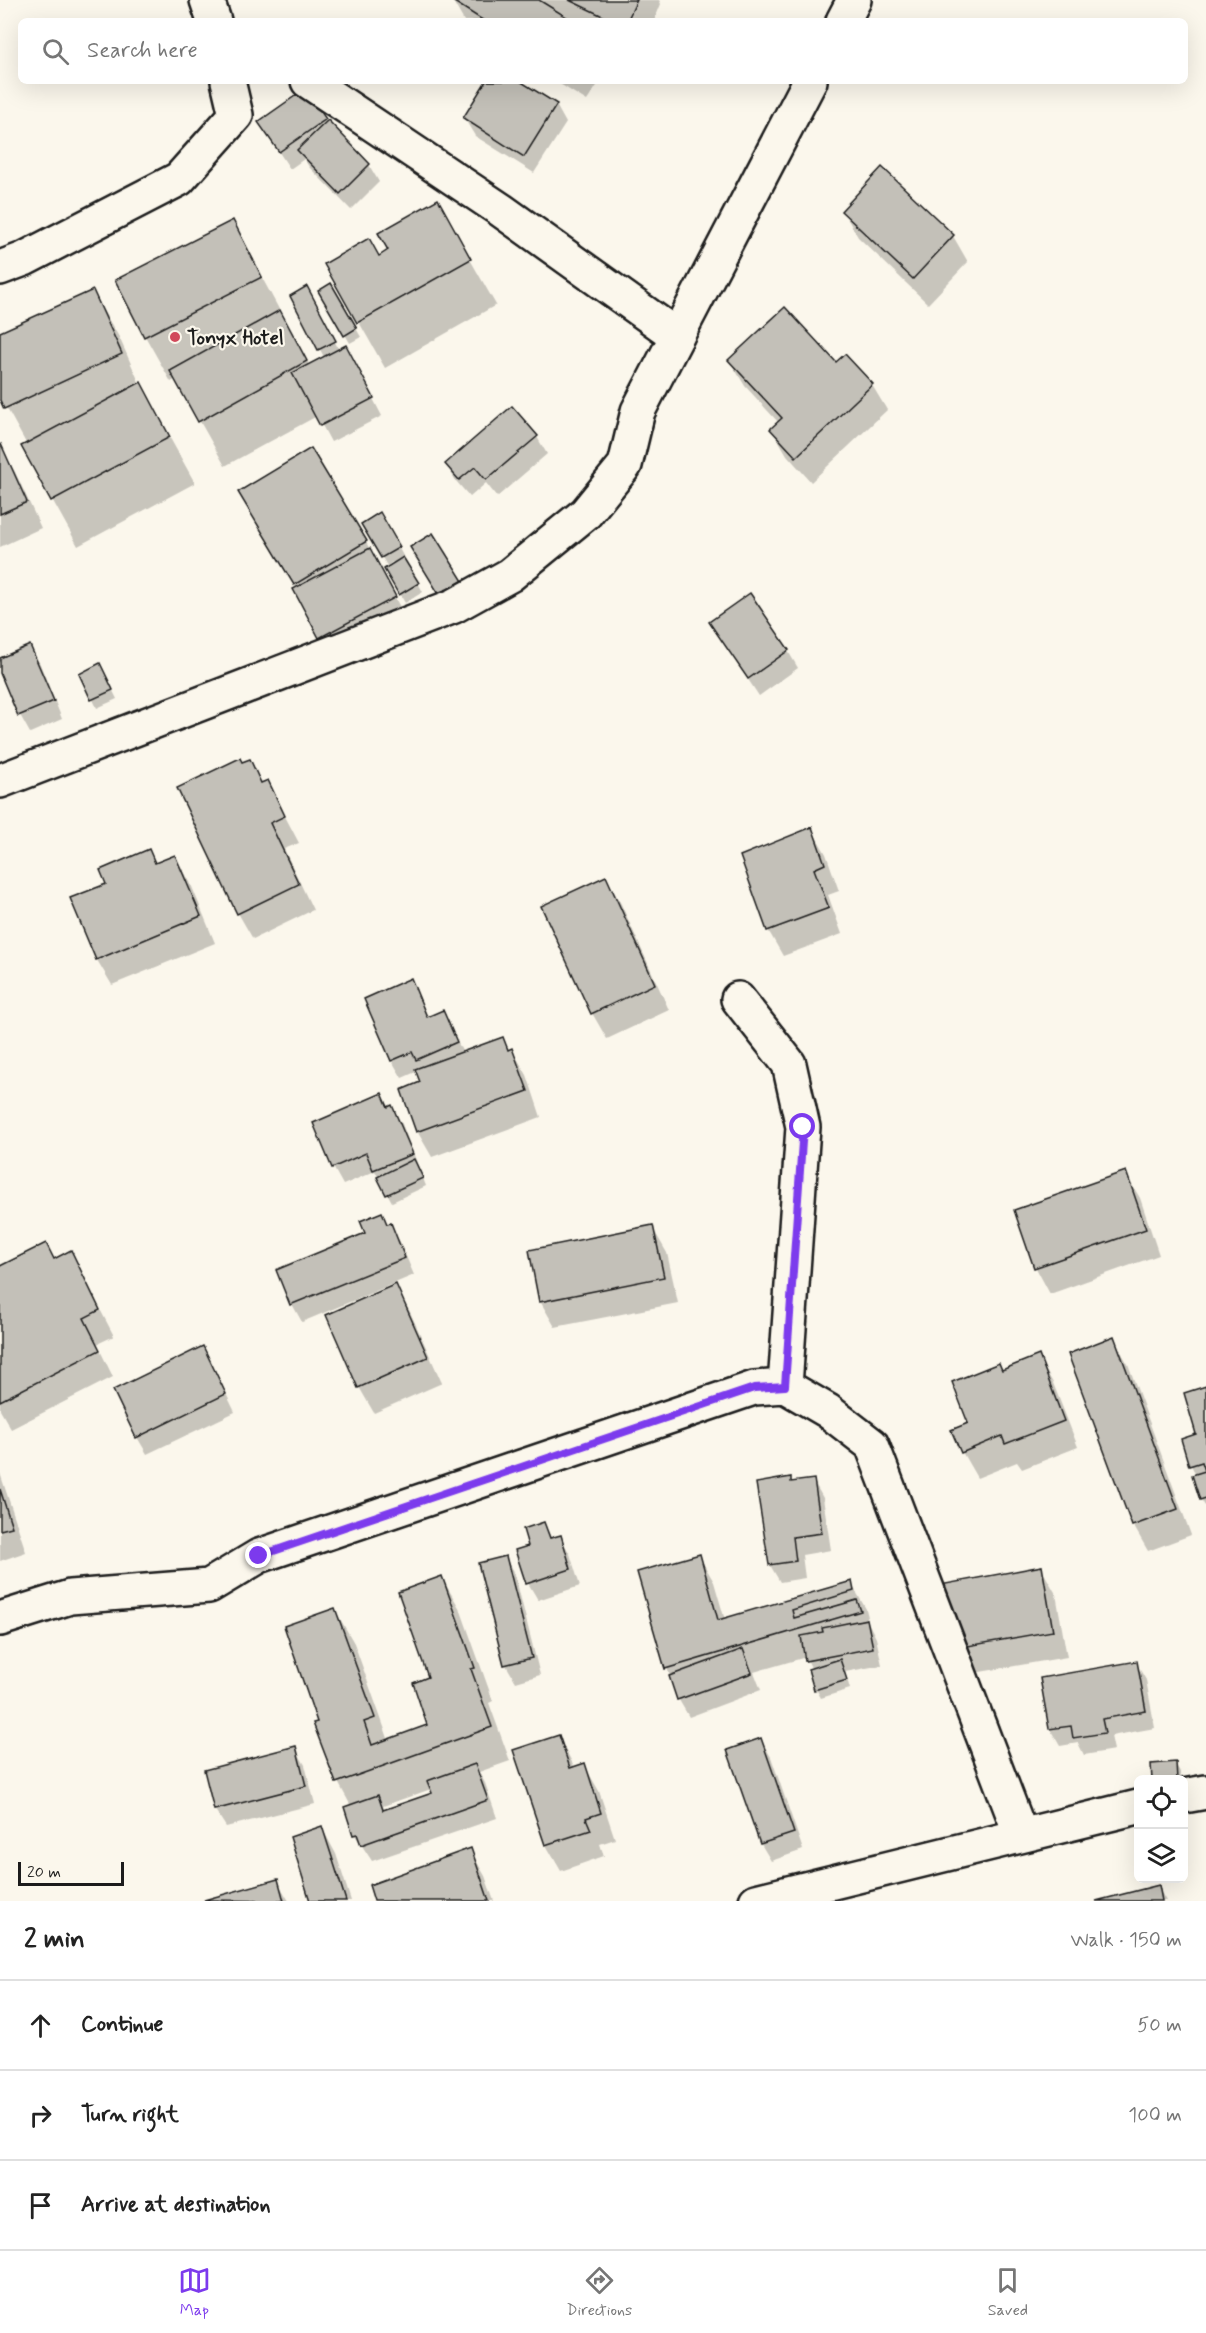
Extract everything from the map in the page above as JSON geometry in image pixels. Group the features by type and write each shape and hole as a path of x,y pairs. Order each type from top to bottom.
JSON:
{"street":[{"path":"845,18 855,0"},
{"path":"0,268 24,259 179,178 236,115 229,84"},
{"path":"312,84 501,210 677,336"},
{"path":"0,781 454,606 510,574 586,513 625,465 638,411 808,84"},
{"path":"738,999 789,1064 803,1127 785,1386"},
{"path":"0,1619 70,1597 209,1586 259,1556 270,1552 754,1388 785,1386 828,1411 872,1444 1021,1835"},
{"path":"1188,1795 1206,1792"},
{"path":"756,1901 1134,1808"}],"building":[{"path":"451,0 539,0 568,18 479,18"},
{"path":"569,0 637,0 628,18 607,18"},
{"path":"484,84 525,84 557,104 524,157 463,118"},
{"path":"305,89 326,119 279,152 258,122"},
{"path":"328,120 370,164 340,194 297,150"},
{"path":"882,167 954,235 913,279 841,211"},
{"path":"438,199 471,259 357,323 324,264 369,238 379,256 388,250 378,233"},
{"path":"233,220 262,277 144,337 115,280"},
{"path":"331,283 357,328 344,336 318,291"},
{"path":"307,286 336,341 318,350 290,296"},
{"path":"93,290 122,354 4,409 0,400 0,332"},
{"path":"785,307 836,362 845,354 873,384 796,457 770,429 782,418 728,360"},
{"path":"280,310 307,361 198,422 170,371"},
{"path":"346,345 374,398 320,426 292,373"},
{"path":"141,382 170,437 51,501 21,446"},
{"path":"512,406 538,436 486,480 475,467 459,480 445,464"},
{"path":"0,445 27,502 0,514"},
{"path":"311,448 367,541 294,585 238,492"},
{"path":"380,512 400,547 381,558 361,524"},
{"path":"433,533 463,581 440,596 410,547"},
{"path":"370,548 396,597 319,638 293,589"},
{"path":"403,557 419,583 399,595 384,569"},
{"path":"750,593 789,650 748,679 709,622"},
{"path":"30,645 54,701 18,716 0,673 0,658"},
{"path":"100,663 113,690 91,700 79,674"},
{"path":"240,758 242,762 250,759 261,783 268,780 285,816 270,823 299,884 237,914 177,788"},
{"path":"812,827 825,864 814,869 829,908 767,931 740,856"},
{"path":"149,849 155,863 175,855 201,916 96,960 70,898 106,884 100,870"},
{"path":"606,876 655,984 591,1014 541,906"},
{"path":"411,978 427,1017 443,1010 457,1042 416,1060 412,1052 391,1061 364,999"},
{"path":"503,1037 508,1050 512,1048 528,1091 416,1132 401,1090 420,1082 415,1069"},
{"path":"382,1093 388,1107 392,1105 413,1154 373,1170 366,1153 332,1168 313,1123"},
{"path":"414,1159 423,1178 386,1195 377,1177"},
{"path":"1126,1171 1146,1229 1034,1268 1014,1210"},
{"path":"382,1212 387,1224 391,1223 405,1258 290,1305 276,1270 365,1233 360,1221"},
{"path":"653,1225 664,1277 539,1302 529,1250"},
{"path":"46,1243 54,1259 71,1250 100,1310 84,1318 100,1350 0,1401 0,1266"},
{"path":"396,1284 428,1357 358,1388 326,1315"},
{"path":"1114,1336 1178,1509 1132,1526 1068,1354"},
{"path":"203,1346 226,1394 136,1438 113,1390"},
{"path":"1039,1355 1064,1421 1005,1444 1002,1436 961,1453 951,1430 968,1423 952,1382 999,1363 1002,1370"},
{"path":"1206,1386 1206,1498 1200,1500 1192,1475 1205,1471 1202,1462 1189,1466 1181,1439 1196,1434 1184,1393"},
{"path":"791,1477 791,1482 814,1479 822,1533 793,1537 796,1561 769,1565 756,1483"},
{"path":"0,1489 12,1527 0,1530"},
{"path":"544,1522 550,1538 561,1535 571,1569 526,1584 515,1550 528,1546 523,1529"},
{"path":"700,1554 718,1620 852,1581 854,1591 792,1610 794,1618 857,1600 861,1611 665,1669 637,1572"},
{"path":"506,1556 532,1658 504,1665 478,1563"},
{"path":"1042,1566 1053,1631 951,1649 940,1585"},
{"path":"442,1576 475,1668 471,1669 492,1727 336,1783 313,1723 317,1722 284,1626 335,1608 375,1718 364,1722 372,1745 427,1725 413,1683 428,1677 398,1592"},
{"path":"867,1619 873,1648 805,1661 801,1636 823,1632 822,1628"},
{"path":"743,1649 752,1673 677,1700 669,1676"},
{"path":"840,1659 847,1680 814,1690 808,1669"},
{"path":"1137,1661 1146,1711 1102,1719 1105,1733 1073,1738 1071,1726 1049,1729 1040,1678"},
{"path":"559,1735 570,1768 585,1763 601,1813 586,1818 591,1830 545,1845 513,1750"},
{"path":"761,1738 794,1833 760,1844 727,1750"},
{"path":"296,1746 306,1786 214,1810 204,1770"},
{"path":"1176,1762 1177,1775 1152,1775 1151,1764"},
{"path":"475,1764 488,1800 361,1845 357,1834 353,1835 344,1807 378,1795 383,1810 432,1793 427,1781"},
{"path":"322,1826 346,1901 310,1901 290,1837"},
{"path":"471,1848 489,1901 374,1901 369,1885"},
{"path":"278,1879 284,1901 204,1900"},
{"path":"1159,1885 1162,1901 1096,1901"}],"place":[{"name":"Tonyx Hotel","path":"175,337"}],"route":[{"path":"259,1556 754,1388 785,1386 803,1127"}]}
